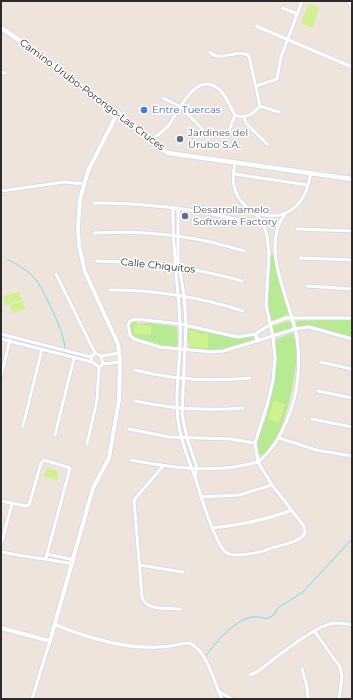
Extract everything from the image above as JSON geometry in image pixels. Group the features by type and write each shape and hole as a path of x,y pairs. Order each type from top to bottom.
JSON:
{"main road":[{"name":"Camino Urubo-Porongo-Las Cruces","path":"1,28 118,112 150,141 168,152 352,179"}],"street":[{"path":"256,86 277,79 281,57 302,1"},
{"path":"348,1 352,7"},
{"path":"282,8 298,14"},
{"path":"256,26 352,67"},
{"path":"210,52 214,55 222,56 246,54 249,56 260,106"},
{"path":"150,141 167,127 193,89 207,85 220,90 235,115 244,118 260,106"},
{"path":"163,98 181,107 203,130"},
{"path":"260,106 279,112"},
{"path":"32,699 56,625 93,488 109,458 119,394 120,352 114,333 89,281 82,262 78,228 78,211 83,184 93,160 118,112"},
{"path":"229,131 235,115"},
{"path":"244,118 246,124 267,144"},
{"path":"173,207 174,265 178,295 181,350 178,409 182,438 212,528 227,554 237,555 263,551 304,535 306,531 304,526 272,485 258,462 255,443 268,402 273,380 273,337 269,325 265,295 269,252 264,225 237,197 233,185 235,162"},
{"path":"130,460 163,466 231,468 258,462 267,455 279,438 289,416 297,382 298,358 293,318 278,273 276,255 277,231 285,214 302,200 311,173"},
{"path":"234,174 308,185"},
{"path":"1,191 65,182 83,184"},
{"path":"94,204 123,203 173,207 239,220"},
{"path":"178,208 179,266 184,295 186,325 186,351 182,409 187,438 197,468 195,477"},
{"path":"254,213 267,217 285,214"},
{"path":"297,229 352,231"},
{"path":"94,233 132,233 178,236 213,242 244,251"},
{"path":"269,252 276,248"},
{"path":"269,252 276,255"},
{"path":"300,258 352,260"},
{"name":"Calle Chiquitos","path":"96,261 139,262 174,265 242,281"},
{"path":"56,274 95,353 101,356 120,352"},
{"path":"307,286 352,289"},
{"path":"110,290 138,290 184,295 243,311"},
{"path":"352,318 286,318 269,325 257,333 246,336 238,336 180,324 136,319 130,321 128,330 134,339 186,351 224,351 295,329 309,327 352,339"},
{"path":"257,333 256,337 259,341"},
{"path":"1,334 91,358"},
{"path":"1,376 11,337"},
{"path":"1,339 92,362 99,367"},
{"path":"23,426 43,345"},
{"path":"91,358 95,353"},
{"path":"101,356 103,364"},
{"path":"55,435 74,358"},
{"path":"91,358 92,362"},
{"path":"87,444 97,400 99,367 103,364 120,362"},
{"path":"320,362 352,369"},
{"path":"135,370 184,380 217,381 250,378"},
{"path":"318,391 352,398"},
{"path":"135,401 178,409 205,410 243,408"},
{"path":"312,419 352,427"},
{"path":"129,429 150,434 182,438 231,439 255,443"},
{"path":"279,438 316,450 351,455"},
{"path":"1,501 26,506 29,505 42,461 45,460 70,468 47,556"},
{"path":"163,466 134,500 139,565 144,602 150,606 181,609"},
{"path":"201,497 239,495 272,485"},
{"path":"1,545 12,503"},
{"path":"212,528 252,523 272,518 292,510"},
{"path":"1,552 30,558 47,556 73,562"},
{"path":"139,565 183,572"},
{"path":"250,675 257,672 283,652 315,632 336,623 352,626"},
{"path":"56,625 100,640 118,644 157,647 189,643 198,648 201,652 221,698 228,699"},
{"path":"1,628 50,641"},
{"path":"315,632 340,668 342,676 339,699"},
{"path":"302,668 308,699"},
{"path":"218,690 232,699"}],"green space":[{"path":"309,4 319,8 312,28 301,23"},
{"path":"271,254 274,256 279,283 289,314 271,321 267,297"},
{"path":"19,292 22,300 5,305 3,296"},
{"path":"23,301 25,309 12,313 10,305"},
{"path":"338,319 352,320 352,338 310,326 297,326 295,323 298,321"},
{"path":"134,321 138,324 150,323 177,327 178,346 172,348 134,337 129,330 129,326"},
{"path":"289,321 292,324 291,330 274,334 273,326"},
{"path":"134,324 152,326 151,335 134,334"},
{"path":"190,328 233,337 253,337 255,341 217,350 190,349 187,333"},
{"path":"189,331 198,331 199,334 208,333 208,348 189,347"},
{"path":"292,333 296,343 296,359 294,379 289,401 276,440 267,452 259,455 256,445 267,415 275,375 275,340"},
{"path":"274,400 285,404 279,423 268,419"},
{"path":"47,468 59,472 57,480 44,476"}],"waterway":[{"path":"8,260 24,269 37,281 59,324 65,349"},
{"path":"207,655 221,637 241,621 256,617 266,619 274,615 278,608 303,592 352,539"}],"place":[{"name":"Entre Tuercas","path":"144,110"},
{"name":"Jardines del Urubo S.A.","path":"180,139"},
{"name":"Desarrollamelo Software Factory","path":"185,216"}]}
